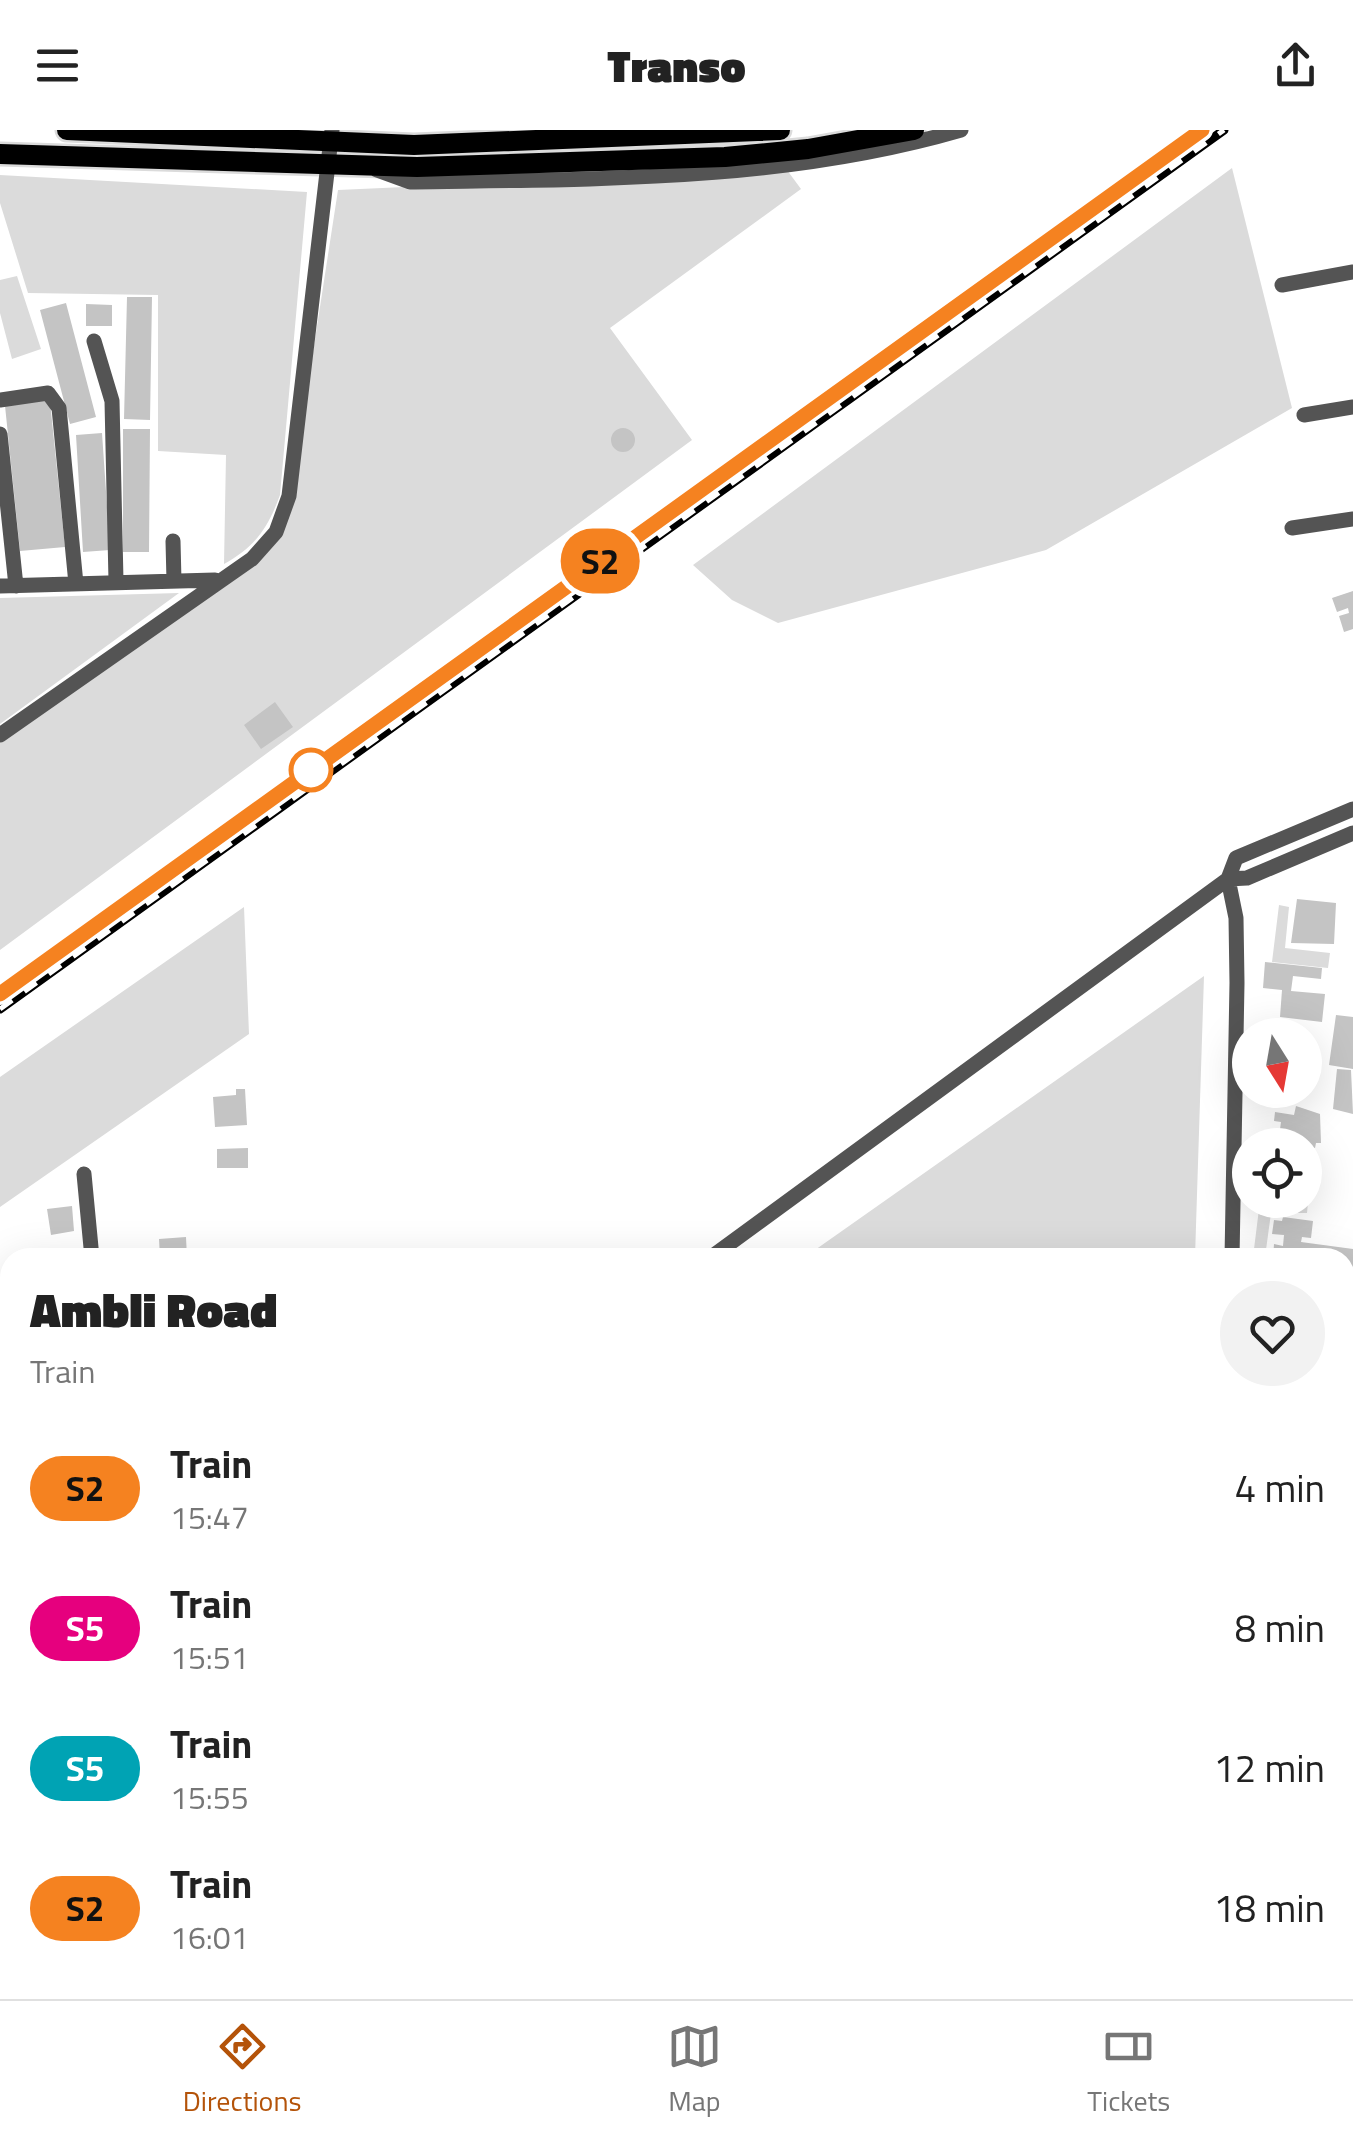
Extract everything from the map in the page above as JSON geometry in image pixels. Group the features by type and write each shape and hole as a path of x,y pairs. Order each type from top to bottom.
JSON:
{"main road":[{"path":"67,130 331,136 413,156 725,157 808,150 914,130"},
{"path":"0,154 369,168 413,156 780,130"}],"street":[{"path":"369,168 410,182 724,173 810,162 961,130"},
{"path":"0,735 216,580 252,559 276,532 290,496 331,136"},
{"path":"1282,285 1353,272"},
{"path":"94,340 112,401 116,582"},
{"path":"0,400 48,394 59,408 76,584"},
{"path":"1304,415 1353,407"},
{"path":"0,434 8,586 216,580"},
{"path":"1292,528 1353,519"},
{"path":"172,541 174,581"},
{"path":"1232,1248 1238,984 1236,918 1228,879 1236,858 1353,809"},
{"path":"724,1248 1228,879 1247,878 1353,833"},
{"path":"84,1174 91,1248"}],"shaded area":[{"path":"1232,168 1292,408 1046,550 778,623 732,600 693,565"},
{"path":"787,170 801,189 610,328 692,440 0,950 0,738 252,561 291,495 338,190"},
{"path":"0,175 307,192 280,495 259,536 224,564 226,455 158,451 158,295 28,293 0,203"},
{"path":"17,276 41,349 12,359 0,313 0,280"},
{"path":"179,593 0,724 0,598"},
{"path":"1279,905 1289,907 1285,948 1330,953 1328,968 1272,962"},
{"path":"244,907 249,1034 0,1207 0,1077"},
{"path":"1204,976 1195,1248 818,1248"},
{"path":"1258,1218 1270,1218 1266,1248 1254,1248"}],"building":[{"path":"127,297 152,297 150,420 124,419"},
{"path":"66,303 96,417 70,424 40,310"},
{"path":"86,304 112,305 112,326 86,326"},
{"path":"49,392 65,547 20,551 4,396"},
{"path":"623,428 635,440 623,452 611,440"},
{"path":"123,429 150,429 149,552 123,552"},
{"path":"102,433 110,550 83,552 76,435"},
{"path":"1353,591 1353,629 1344,632 1339,616 1349,613 1348,608 1337,612 1332,598"},
{"path":"275,702 293,727 261,749 244,725"},
{"path":"1297,899 1336,903 1334,944 1291,943"},
{"path":"1265,962 1322,968 1321,979 1293,976 1291,991 1325,994 1322,1022 1322,1018 1280,1017 1282,990 1263,988"},
{"path":"1336,1015 1353,1017 1353,1069 1329,1065"},
{"path":"1337,1069 1351,1070 1353,1114 1333,1109"},
{"path":"236,1089 245,1089 247,1125 215,1127 213,1097 236,1095"},
{"path":"1296,1108 1320,1114 1320,1128 1280,1128 1281,1122 1274,1121 1275,1112 1294,1115"},
{"path":"248,1148 248,1168 217,1168 217,1149"},
{"path":"72,1206 74,1231 51,1235 47,1209"},
{"path":"1274,1220 1313,1221 1311,1238 1302,1237 1301,1242 1346,1248 1274,1248 1274,1244 1283,1246 1284,1235 1272,1234"},
{"path":"186,1237 187,1248 159,1248 159,1239"}],"railway":[{"path":"0,1009 1224,130"}],"train":[{"name":"S2","path":"0,994 1202,130"}]}
